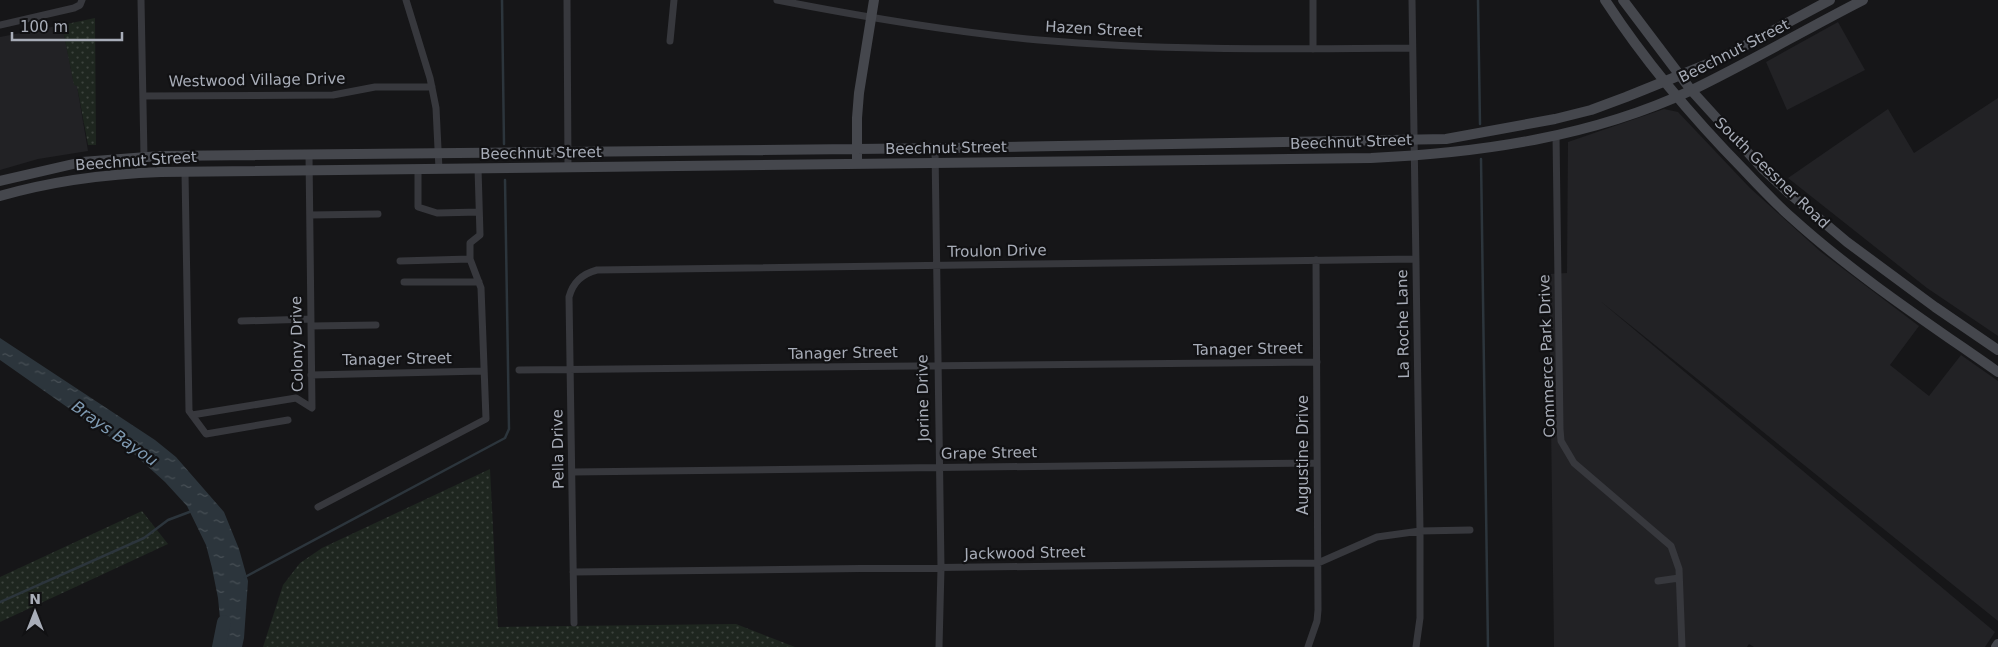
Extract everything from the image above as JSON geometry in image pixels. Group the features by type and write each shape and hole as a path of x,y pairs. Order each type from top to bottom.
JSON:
{"main road":[{"path":"857,164 859,92 874,0"},
{"name":"South Gessner Road","path":"1605,0 1634,44 1664,83 1718,144 1791,217 1834,253 1926,322 1998,372"},
{"name":"South Gessner Road","path":"1623,0 1679,76 1762,168 1805,208 1847,242 1935,307 1998,350"},
{"name":"Beechnut Street","path":"0,180 82,162 144,156 1414,142 1470,136 1591,110 1664,83 1720,59 1830,0"},
{"name":"Beechnut Street","path":"0,196 38,186 86,178 185,172 1091,162 1414,156 1493,147 1556,135 1630,114 1691,90 1864,0"},
{"path":"1781,26 1789,40"},
{"path":"1262,144 1263,159"},
{"path":"1091,146 1091,162"},
{"path":"712,150 712,166"},
{"path":"204,156 204,172"},
{"path":"82,162 86,178"},
{"path":"1926,322 1935,307"}],"street":[{"path":"0,25 74,8 80,5 82,0"},
{"path":"141,0 144,156"},
{"path":"406,0 432,87 436,108 439,169"},
{"path":"567,0 568,167"},
{"path":"670,41 674,0"},
{"name":"Hazen Street","path":"777,0 871,18 1038,40 1204,49 1412,48"},
{"path":"1313,0 1314,49"},
{"name":"La Roche Lane","path":"1412,0 1420,531 1420,618 1416,647"},
{"name":"Westwood Village Drive","path":"143,96 333,95 375,87 432,87"},
{"name":"Commerce Park Drive","path":"1556,135 1560,429 1562,441 1574,463 1671,546 1679,569 1682,647"},
{"name":"Jorine Drive","path":"935,148 941,568 939,647"},
{"name":"Colony Drive","path":"192,415 296,398 312,408 309,155"},
{"path":"318,506 486,419 479,282 470,259 470,243 480,235 478,168"},
{"path":"418,169 418,207 437,213 480,212"},
{"path":"185,172 189,411 206,434 288,420"},
{"path":"310,215 378,214"},
{"path":"400,261 470,259"},
{"name":"Troulon Drive","path":"580,278 597,270 1416,259"},
{"name":"Augustine Drive","path":"1308,647 1318,610 1316,260"},
{"name":"Pella Drive","path":"574,624 569,297 574,284 580,278"},
{"path":"404,282 479,282"},
{"path":"241,322 376,325"},
{"name":"Tanager Street","path":"519,370 1317,362"},
{"name":"Tanager Street","path":"312,375 483,372"},
{"name":"Grape Street","path":"572,472 1317,463"},
{"name":"Jackwood Street","path":"573,572 1318,563 1374,537 1420,531 1470,530"},
{"path":"1658,581 1679,578"}],"shaded area":[{"path":"95,18 96,145 88,145 77,86 74,85 62,25"},
{"path":"1838,22 1865,70 1787,110 1766,62"},
{"path":"62,25 74,84 77,86 88,151 38,159 0,170 0,37"},
{"path":"1998,98 1998,336 1927,288 1788,178 1888,109 1914,153"},
{"path":"1664,109 1678,112 1750,188 1821,252 1919,326 1890,365 1929,396 1961,355 1998,381 1998,621 1599,300 1995,632 1985,647 1754,647 1749,644 1747,647 1554,647 1549,274 1567,273 1568,142"},
{"path":"490,469 498,627 736,624 795,647 263,647 283,585 300,563 322,548"},
{"path":"142,511 168,544 0,622 0,577"}],"water":[{"path":"0,338 155,440 176,457 224,512 239,549 248,581 242,647 219,647 221,629 218,598 212,568 206,545 187,506 165,482 134,454 0,360"}],"waterway":[{"path":"502,0 504,144"},
{"path":"1478,0 1480,124"},
{"path":"1481,159 1488,647"},
{"path":"245,577 505,438 509,429 505,180"},
{"path":"0,602 144,538 168,520 192,511"},
{"name":"Brays Bayou","path":"219,647 224,622"}]}
